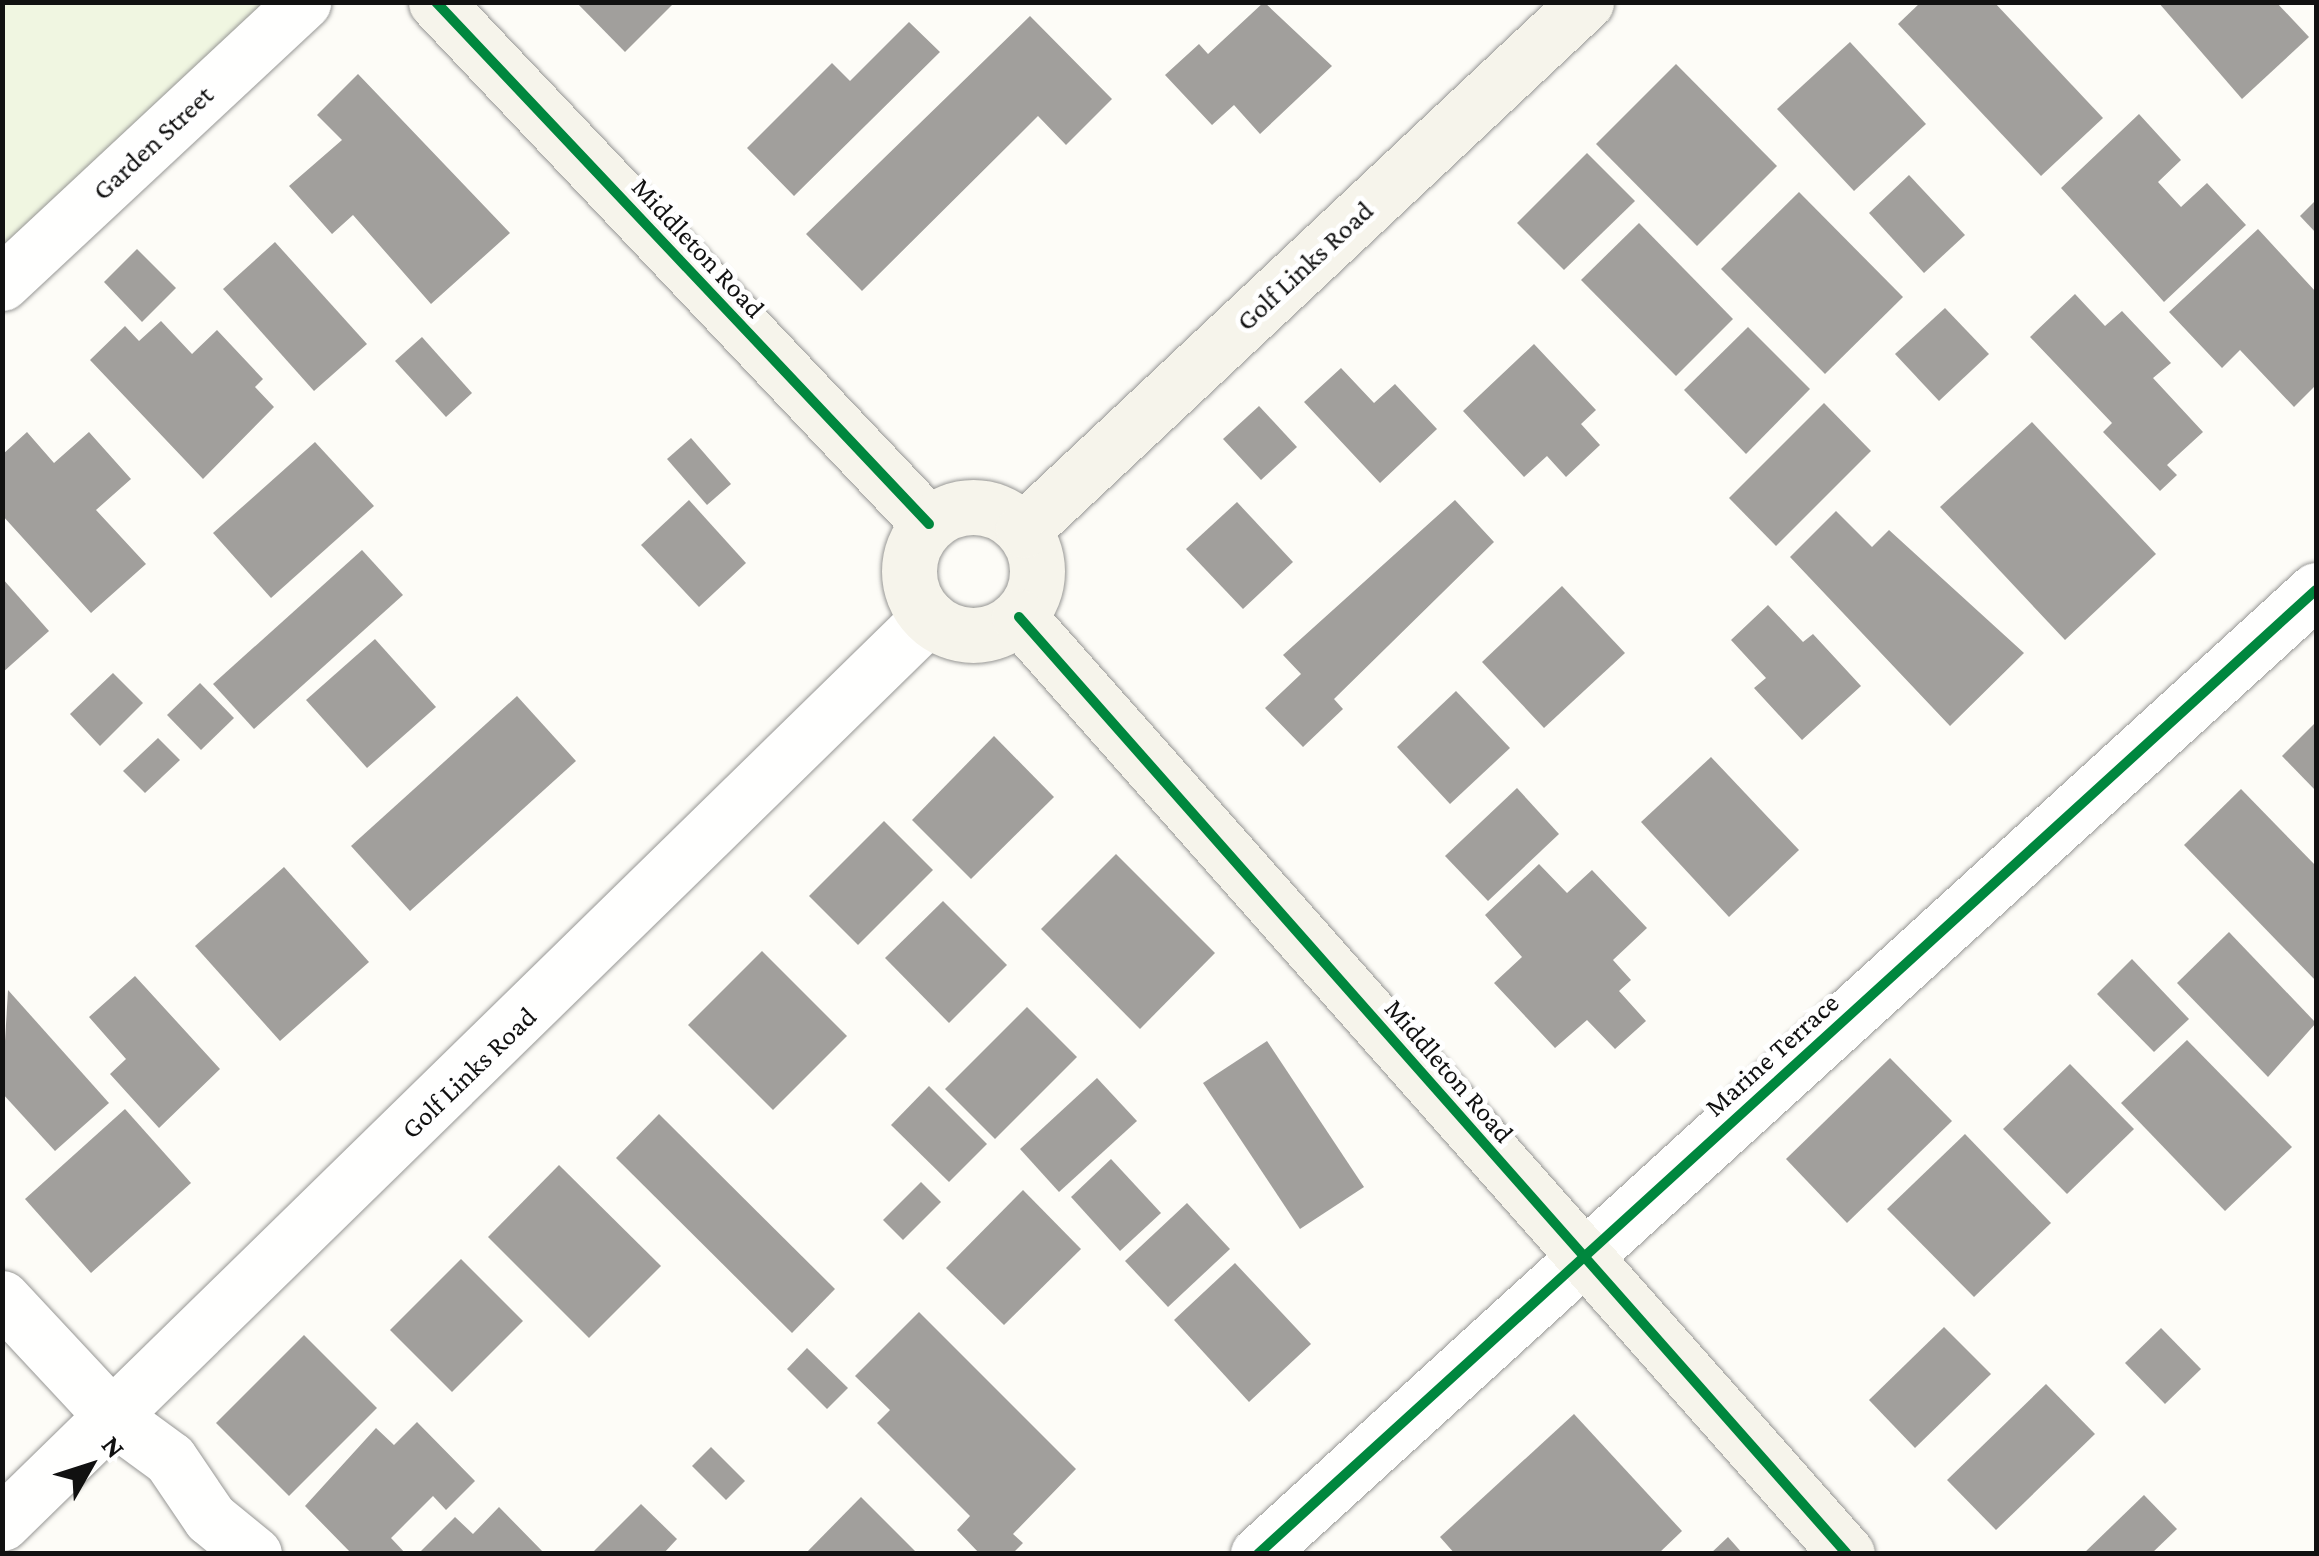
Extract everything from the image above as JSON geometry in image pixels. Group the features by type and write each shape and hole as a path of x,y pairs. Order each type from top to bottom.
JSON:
{"main road":[{"name":"Middleton Road","path":"436,2 928,524"},
{"name":"Golf Links Road","path":"1024,530 1586,2"},
{"path":"977,506 1024,530 1038,574 1019,617 974,635 929,617 908,570 928,524 977,506"},
{"name":"Middleton Road","path":"1019,617 1847,1554"}],"street":[{"name":"Garden Street","path":"2,283 304,2"},
{"name":"Marine Terrace","path":"1258,1554 2316,590"},
{"name":"Golf Links Road","path":"2,1523 114,1418 929,617"},
{"path":"2,1298 114,1418 170,1458 210,1518 254,1554"}],"green space":[{"path":"3,3 271,3 3,254"}],"building":[{"path":"576,2 675,2 625,52"},
{"path":"1264,2 1332,66 1260,134 1234,105 1212,125 1165,75 1199,44 1208,54"},
{"path":"1921,2 1994,2 2103,118 2041,176 1898,24"},
{"path":"2158,2 2276,2 2309,37 2242,99"},
{"path":"1030,16 1112,99 1066,145 1038,116 862,291 806,234"},
{"path":"909,22 940,52 794,196 747,148 832,63 850,81"},
{"path":"1850,42 1926,124 1854,191 1777,109"},
{"path":"1676,64 1777,166 1697,246 1596,144"},
{"path":"358,74 510,233 431,304 353,215 332,234 289,186 342,140 317,115"},
{"path":"2139,114 2181,160 2158,182 2181,207 2207,183 2246,225 2164,302 2061,188"},
{"path":"1587,153 1635,201 1564,270 1517,223"},
{"path":"1909,175 1965,235 1924,273 1869,213"},
{"path":"1799,192 1903,297 1825,374 1721,269"},
{"path":"2316,200 2316,233 2300,216"},
{"path":"1639,223 1733,319 1676,376 1581,280"},
{"path":"2258,229 2316,292 2316,385 2294,407 2240,350 2222,368 2169,312"},
{"path":"275,242 367,344 314,391 223,289"},
{"path":"137,249 176,288 142,322 104,282"},
{"path":"2075,294 2105,326 2122,311 2171,363 2153,378 2203,432 2167,465 2177,475 2160,491 2103,432 2112,423 2030,337"},
{"path":"1945,308 1989,354 1939,401 1895,354"},
{"path":"161,321 192,354 217,330 263,379 255,387 274,407 203,479 90,360 125,326 139,341"},
{"path":"1748,327 1810,389 1746,454 1684,390"},
{"path":"422,337 472,393 446,417 395,361"},
{"path":"1534,344 1596,410 1581,424 1600,445 1566,477 1547,456 1524,477 1463,411"},
{"path":"1341,368 1374,403 1395,384 1437,429 1380,483 1304,402"},
{"path":"1824,403 1871,451 1776,546 1729,498"},
{"path":"1259,406 1297,447 1261,480 1223,439"},
{"path":"2032,422 2156,554 2065,640 1940,507"},
{"path":"27,432 54,463 89,432 131,479 96,510 146,564 91,613 2,515 2,455"},
{"path":"691,438 731,484 707,505 667,459"},
{"path":"315,442 374,506 271,598 213,533"},
{"path":"689,500 746,563 699,607 641,545"},
{"path":"1455,500 1494,542 1334,699 1343,709 1303,747 1265,708 1301,674 1283,655"},
{"path":"1237,502 1293,562 1243,609 1186,549"},
{"path":"1836,511 1872,547 1889,530 2024,653 1950,726 1790,557"},
{"path":"362,550 403,595 254,729 213,684"},
{"path":"2,578 49,631 2,673"},
{"path":"1562,586 1625,653 1544,728 1482,662"},
{"path":"1768,605 1803,642 1813,634 1861,686 1802,740 1754,688 1766,678 1731,640"},
{"path":"375,639 436,707 367,768 306,700"},
{"path":"113,673 143,703 100,746 70,714"},
{"path":"200,683 234,718 201,750 167,715"},
{"path":"1456,691 1510,748 1450,804 1397,747"},
{"path":"517,696 576,761 410,911 351,846"},
{"path":"2316,722 2316,791 2282,756"},
{"path":"994,736 1054,797 971,879 912,820"},
{"path":"158,738 180,760 145,793 123,771"},
{"path":"1711,757 1799,850 1729,917 1641,822"},
{"path":"1517,788 1559,834 1488,901 1445,856"},
{"path":"2241,789 2316,866 2316,981 2184,845"},
{"path":"884,821 933,870 858,945 809,896"},
{"path":"1116,854 1215,953 1140,1029 1041,929"},
{"path":"1539,864 1567,893 1592,870 1647,928 1613,960 1631,980 1619,991 1646,1021 1615,1049 1587,1020 1555,1048 1494,983 1522,957 1485,915"},
{"path":"284,867 369,962 280,1041 195,946"},
{"path":"943,901 1007,965 949,1023 885,958"},
{"path":"2229,932 2316,1023 2268,1077 2177,983"},
{"path":"762,951 847,1036 773,1110 688,1025"},
{"path":"2132,959 2189,1019 2154,1052 2097,994"},
{"path":"135,976 220,1069 159,1128 110,1074 126,1059 89,1017"},
{"path":"8,990 109,1103 55,1151 2,1093"},
{"path":"1027,1007 1077,1057 995,1139 945,1089"},
{"path":"2187,1040 2292,1147 2225,1211 2121,1103"},
{"path":"1267,1041 1364,1187 1300,1229 1203,1083"},
{"path":"1890,1058 1952,1121 1847,1223 1786,1159"},
{"path":"2070,1064 2134,1129 2067,1194 2003,1129"},
{"path":"1097,1078 1137,1121 1059,1192 1020,1149"},
{"path":"929,1086 987,1144 949,1182 891,1125"},
{"path":"125,1109 191,1183 91,1273 25,1199"},
{"path":"659,1114 835,1289 792,1333 616,1158"},
{"path":"1965,1134 2051,1223 1974,1297 1887,1209"},
{"path":"1111,1159 1161,1213 1120,1251 1071,1197"},
{"path":"559,1165 661,1266 589,1338 488,1237"},
{"path":"921,1182 941,1202 903,1240 883,1220"},
{"path":"1023,1190 1081,1249 1004,1325 946,1268"},
{"path":"1187,1203 1230,1249 1168,1307 1125,1261"},
{"path":"461,1259 523,1321 452,1392 390,1330"},
{"path":"1235,1263 1311,1344 1249,1402 1174,1320"},
{"path":"919,1312 1076,1469 1013,1534 1023,1543 1012,1554 980,1554 957,1530 970,1516 877,1423 890,1410 855,1376"},
{"path":"1944,1327 1991,1374 1915,1448 1869,1400"},
{"path":"2161,1328 2201,1369 2165,1404 2125,1363"},
{"path":"304,1335 377,1408 289,1496 216,1423"},
{"path":"807,1348 848,1388 827,1409 787,1369"},
{"path":"2046,1384 2095,1434 1996,1530 1947,1480"},
{"path":"1574,1414 1682,1531 1658,1554 1455,1554 1440,1537"},
{"path":"417,1422 475,1481 446,1510 433,1496 391,1538 406,1554 352,1554 305,1506 376,1428 394,1445"},
{"path":"711,1447 745,1481 726,1500 692,1466"},
{"path":"2144,1495 2177,1529 2151,1554 2083,1554"},
{"path":"861,1497 918,1554 805,1554"},
{"path":"641,1504 677,1539 663,1554 591,1554"},
{"path":"499,1507 545,1554 418,1554 455,1517 473,1534"},
{"path":"1728,1537 1743,1554 1710,1554"}],"cycle path":[{"path":"436,2 929,524"},
{"path":"1258,1554 2316,590"},
{"path":"1019,617 1847,1554"}]}
